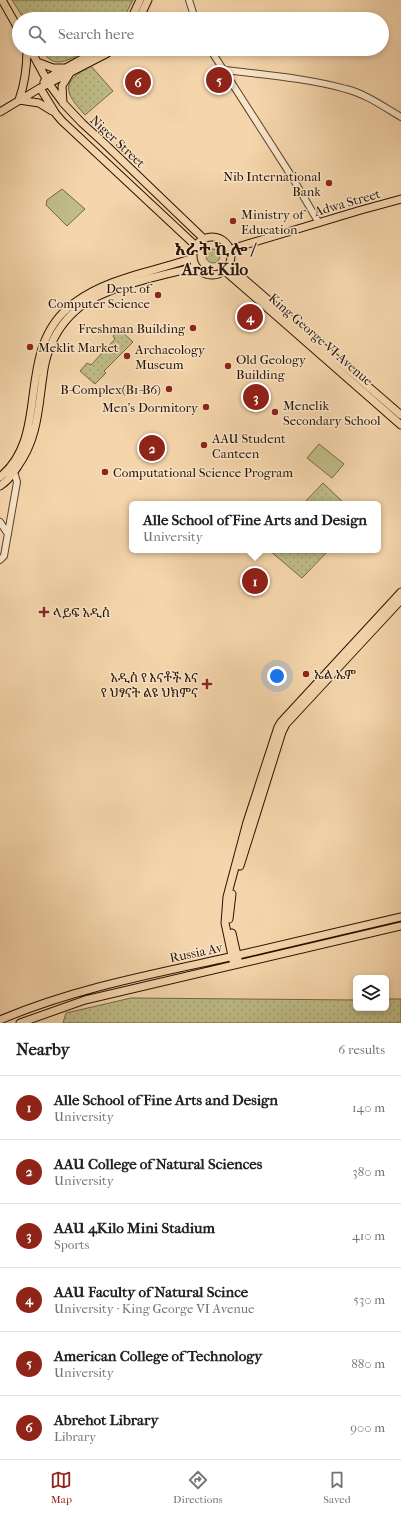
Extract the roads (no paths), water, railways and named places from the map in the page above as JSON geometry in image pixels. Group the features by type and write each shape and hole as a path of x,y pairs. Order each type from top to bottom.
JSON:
{"main road":[{"path":"2,0 12,18"},
{"path":"136,12 140,0"},
{"path":"139,12 148,0"},
{"path":"19,100 26,75 27,56"},
{"name":"Niger Street","path":"34,56 48,81 64,104 204,239"},
{"path":"0,112 89,56"},
{"path":"37,62 53,68 68,70 101,56"},
{"path":"64,104 62,86 68,70"},
{"name":"Niger Street","path":"40,88 56,114 196,246"},
{"path":"19,100 39,103 56,114"},
{"name":"Adwa Street","path":"231,249 401,199"},
{"path":"213,237 219,238 224,240 231,249 231,260 227,268 215,275 204,274 196,267 193,258 196,246 204,239 213,237"},
{"path":"2,480 19,453 29,424 32,393 43,345 53,324 62,313 91,292 114,281 193,258"},
{"path":"2,480 14,472 26,454 32,440 36,426 48,351 55,336 65,323 82,306 105,294 134,284 196,267"},
{"name":"King George VI Avenue","path":"227,268 401,414"},
{"name":"King George VI Avenue","path":"227,268 401,425"},
{"path":"237,964 229,920 232,893 240,855 282,732 283,723 401,592"},
{"path":"283,723 401,600"},
{"name":"Russia Av","path":"0,1020 9,1020 82,992 126,979 401,917"},
{"name":"Russia Av","path":"20,1023 85,1000 401,926"}],"street":[{"path":"189,0 193,12"},
{"path":"215,56 319,222"},
{"path":"224,70 305,80 347,89 364,96 401,117"},
{"path":"2,558 8,534 17,482 14,472"},
{"path":"0,522 8,534"}],"place":[{"name":"American College of Technology","path":"219,80"},
{"name":"Abrehot Library","path":"138,82"},
{"name":"Nib International Bank","path":"329,183"},
{"name":"Ministry of Education","path":"233,221"},
{"name":"Dept. of Computer Science","path":"158,295"},
{"name":"AAU Faculty of Natural Scince","path":"250,317"},
{"name":"Freshman Building","path":"193,328"},
{"name":"Meklit Market","path":"30,347"},
{"name":"Archaeology Museum","path":"127,356"},
{"name":"Old Geology Building","path":"228,366"},
{"name":"B-Complex(B1-B6)","path":"169,389"},
{"name":"AAU 4Kilo Mini Stadium","path":"256,397"},
{"name":"Men's Dormitory","path":"206,407"},
{"name":"Menelik Secondary School","path":"275,412"},
{"name":"AAU Student Canteen","path":"204,445"},
{"name":"AAU College of Natural Sciences","path":"152,448"},
{"name":"Computational Science Program","path":"105,472"},
{"name":"Alle School of Fine Arts and Design","path":"255,581"},
{"name":"ላይፍ አዲስ","path":"44,612"},
{"name":"ኤል ኤም","path":"306,674"},
{"name":"አዲስ የ እናቶች እና የ ህፃናት ልዩ ህክምና","path":"207,684"}],"district":[{"name":"አራት ኪሎ / Arat Kilo","path":"215,259"}]}
